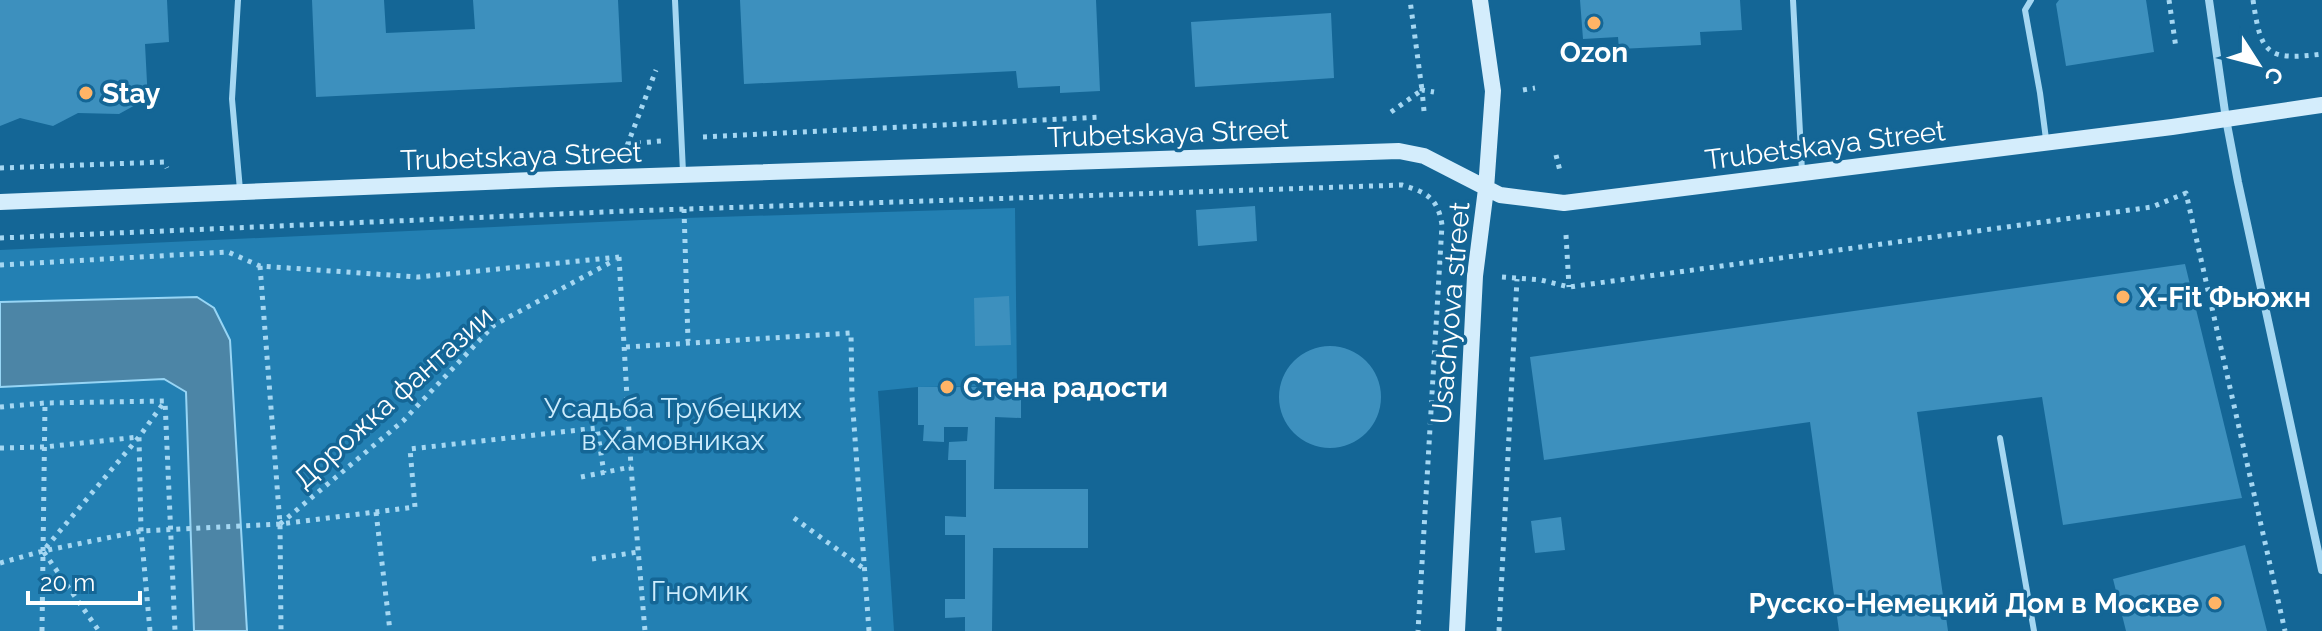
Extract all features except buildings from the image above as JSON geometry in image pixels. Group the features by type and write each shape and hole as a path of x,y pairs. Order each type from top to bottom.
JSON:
{"street":[{"name":"Usachyova street","path":"1457,631 1475,276 1486,189 1493,91 1480,0"},
{"path":"2209,0 2226,119 2322,570"},
{"name":"Trubetskaya Street","path":"0,202 1399,151 1424,156 1452,168 1500,195 1564,203 1802,175 2322,105"}],"lane":[{"path":"238,0 232,99 240,193"},
{"path":"675,0 684,175"},
{"path":"1793,0 1802,175"},
{"path":"2031,0 2025,10 2046,143"},
{"path":"2000,438 2034,631"}],"path":[{"path":"1410,0 1424,111"},
{"path":"2169,0 2176,48"},
{"path":"2253,0 2258,33 2268,49 2291,58 2322,54"},
{"path":"656,69 627,144 728,135 1101,117"},
{"path":"1523,90 1535,88"},
{"path":"1391,112 1422,90 1434,92"},
{"path":"1556,155 1560,171"},
{"path":"0,168 164,162 178,195"},
{"path":"0,238 684,209 1402,185 1425,191 1434,202 1442,225 1418,631"},
{"path":"1502,277 1569,287 2152,207 2186,193 2285,631"},
{"path":"684,209 688,341"},
{"path":"1566,235 1569,287"},
{"path":"0,265 228,252 260,266 418,277 619,257 631,467 645,631"},
{"name":"Дорожка фантазии","path":"280,524 403,421 494,325 619,257"},
{"path":"260,266 280,524 281,631"},
{"path":"1499,631 1517,279"},
{"path":"626,347 851,333 852,397 869,631"},
{"path":"0,407 165,401"},
{"path":"43,551 139,437 165,401"},
{"path":"165,401 175,631"},
{"path":"42,631 45,403"},
{"path":"0,563 141,531 280,524 415,507 410,449 597,428 604,473"},
{"path":"0,448 44,447 139,437"},
{"path":"139,437 141,531 150,631"},
{"path":"581,477 631,467"},
{"path":"376,512 390,631"},
{"path":"794,518 864,568"},
{"path":"43,551 99,631"},
{"path":"592,559 638,552"}],"green space":[{"name":"Усадьба Трубецких в Хамовниках","path":"1015,208 1017,386 918,387 878,391 894,631 0,631 0,250 685,218"}],"shaded area":[{"path":"197,297 214,308 230,340 247,631 194,631 186,392 164,379 0,387 0,302"}],"place":[{"name":"Ozon","path":"1594,23"},
{"name":"Stay","path":"86,93"},
{"name":"X-Fit Фьюжн","path":"2123,297"},
{"name":"Стена радости","path":"947,387"},
{"name":"Русско-Немецкий Дом в Москве","path":"2215,603"}],"park label":[{"name":"Гномик","path":"700,591"}]}
